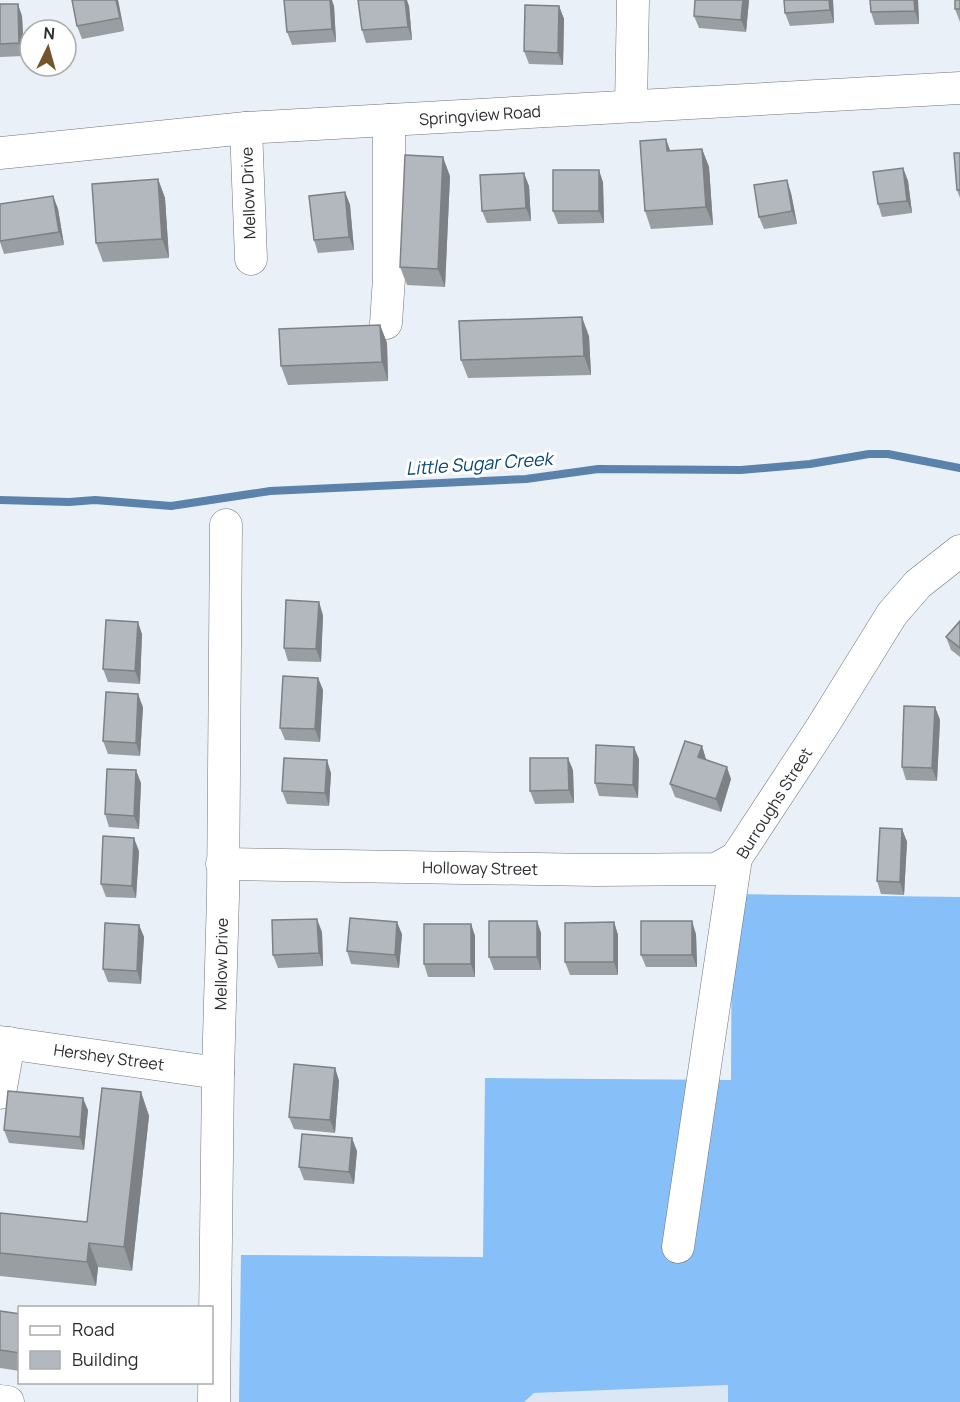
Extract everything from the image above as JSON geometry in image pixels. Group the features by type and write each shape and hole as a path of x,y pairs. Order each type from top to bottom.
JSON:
{"street":[{"path":"631,105 633,0"},
{"name":"Springview Road","path":"0,153 246,128 960,88"},
{"path":"386,323 389,278 389,120"},
{"name":"Mellow Drive","path":"246,128 250,259"},
{"name":"Mellow Drive","path":"214,1402 226,525"},
{"name":"Burroughs Street","path":"678,1247 736,858 822,727 892,614 918,584 960,551"},
{"name":"Holloway Street","path":"222,864 595,870 716,869 736,858"},
{"path":"0,1093 4,1042"},
{"name":"Hershey Street","path":"4,1042 218,1073"},
{"path":"0,1401 8,1402"}],"shaded area":[{"path":"732,894 960,897 960,1402 728,1402 728,1385 534,1393 524,1402 239,1402 241,1255 483,1257 485,1078 731,1080"},
{"path":"728,1385 728,1402 524,1402 534,1393"}],"building":[{"path":"72,0 116,0 120,18 78,26 78,18 75,18"},
{"path":"284,0 330,0 332,29 287,32"},
{"path":"358,0 405,0 408,27 362,30"},
{"path":"695,0 743,0 741,20 694,16"},
{"path":"784,0 829,0 830,10 785,13"},
{"path":"870,0 914,0 915,11 871,12"},
{"path":"955,0 960,0 960,9 955,9"},
{"path":"0,4 18,4 18,43 0,44"},
{"path":"525,5 559,6 558,53 524,51"},
{"path":"666,139 667,151 702,149 706,207 645,211 640,141"},
{"path":"954,153 960,153 960,190 957,190"},
{"path":"405,155 443,157 438,269 400,267"},
{"path":"903,168 907,201 878,204 873,172"},
{"path":"553,170 599,170 599,211 553,211"},
{"path":"524,173 526,208 482,211 480,175"},
{"path":"158,179 162,239 96,243 92,184"},
{"path":"787,180 792,211 759,217 754,185"},
{"path":"345,192 349,237 314,240 309,196"},
{"path":"53,196 59,232 0,241 0,204"},
{"path":"582,317 584,356 461,360 459,321"},
{"path":"380,325 382,362 281,366 279,329"},
{"path":"286,600 319,602 316,649 284,648"},
{"path":"106,620 138,622 135,671 103,669"},
{"path":"960,621 960,648 946,637"},
{"path":"283,676 318,678 315,729 280,728"},
{"path":"106,692 138,694 136,743 103,741"},
{"path":"904,706 935,707 932,768 902,767"},
{"path":"685,741 702,746 698,757 727,767 716,799 670,784"},
{"path":"596,745 634,747 633,785 595,783"},
{"path":"284,758 327,760 325,793 282,791"},
{"path":"530,758 568,758 569,790 530,791"},
{"path":"107,769 136,770 134,816 105,814"},
{"path":"880,828 902,829 900,882 877,881"},
{"path":"103,836 134,838 132,886 101,884"},
{"path":"350,918 397,922 395,955 347,951"},
{"path":"317,919 319,953 273,955 272,920"},
{"path":"489,921 537,921 537,957 489,957"},
{"path":"641,921 692,921 692,955 641,955"},
{"path":"614,922 614,962 565,962 565,923"},
{"path":"105,923 139,925 137,971 103,969"},
{"path":"424,924 471,924 471,964 424,964"},
{"path":"294,1064 335,1068 330,1120 289,1117"},
{"path":"102,1088 141,1092 124,1247 89,1243 87,1262 0,1253 0,1213 87,1222"},
{"path":"8,1091 83,1098 80,1137 4,1130"},
{"path":"302,1134 352,1138 349,1172 299,1167"},
{"path":"0,1311 18,1314 18,1353 0,1350"}],"waterway":[{"name":"Little Sugar Creek","path":"0,500 69,502 95,500 171,506 270,491 526,479 598,469 741,470 810,464 869,454 888,454 960,468"}]}
